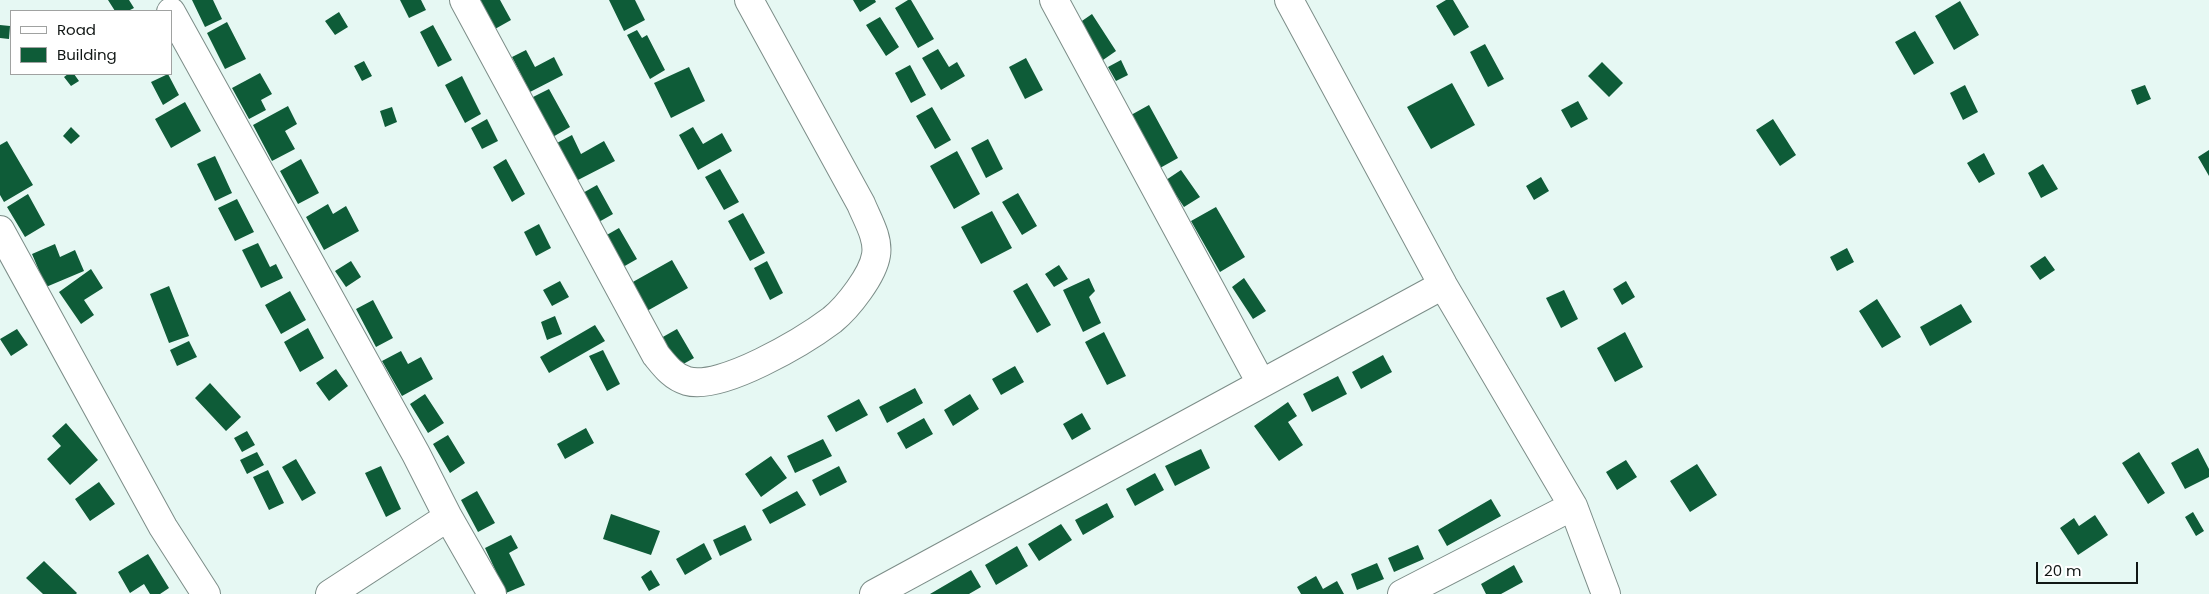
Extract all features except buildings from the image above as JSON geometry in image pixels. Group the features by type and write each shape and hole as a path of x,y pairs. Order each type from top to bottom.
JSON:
{"street":[{"path":"464,0 656,355 673,375 688,382 708,383 752,367 796,343 833,319 862,286 874,265 877,253 874,235 861,204 750,0"},
{"path":"1054,0 1261,383"},
{"path":"1289,0 1443,285 1573,506 1606,594"},
{"path":"172,14 492,594"},
{"path":"0,230 163,528 206,594"},
{"path":"874,594 1443,285"},
{"path":"1402,594 1573,506"},
{"path":"330,594 448,517"}]}
